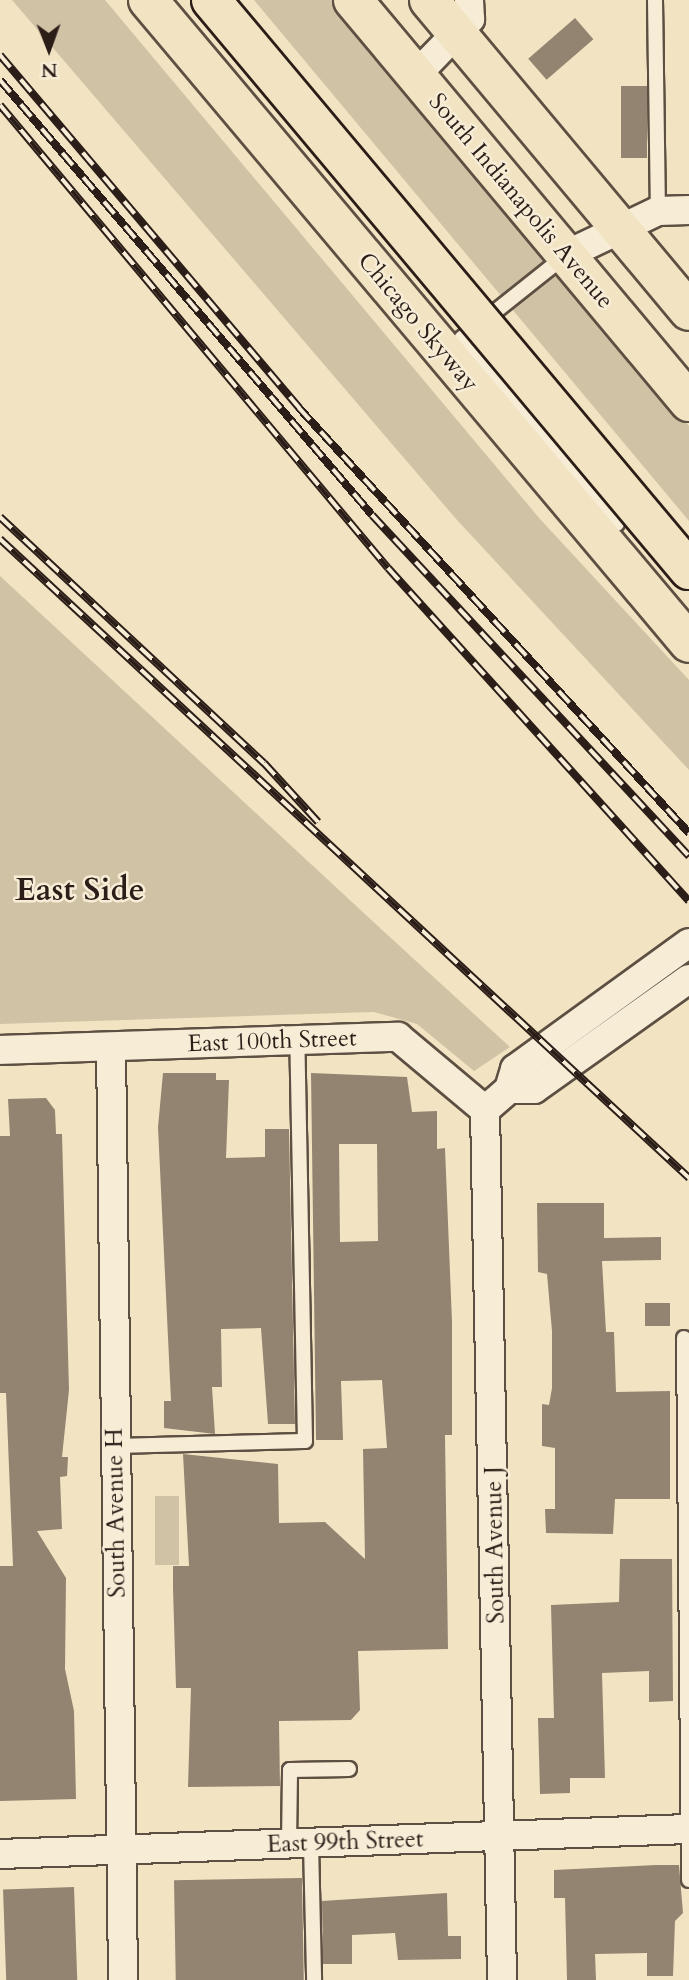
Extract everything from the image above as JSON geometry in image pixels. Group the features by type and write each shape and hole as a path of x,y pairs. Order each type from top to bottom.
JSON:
{"main road":[{"name":"Chicago Skyway","path":"148,0 689,643"},
{"name":"Chicago Skyway","path":"211,0 689,570"},
{"name":"South Indianapolis Avenue","path":"353,0 689,402"},
{"path":"429,0 463,16 622,229 689,311"}],"street":[{"path":"416,75 463,16"},
{"path":"566,255 658,211 689,210"},
{"path":"485,1110 509,1089 515,1069 689,943"},
{"path":"509,1089 534,1089 689,979"},
{"name":"East 100th Street","path":"0,1050 398,1037 485,1110"},
{"name":"South Avenue H","path":"111,1046 114,1446 123,1980"},
{"name":"South Avenue J","path":"485,1110 502,1980"},
{"name":"East 99th Street","path":"0,1854 689,1829"}],"lane":[{"path":"656,0 658,211"},
{"path":"566,255 462,338 617,524"},
{"path":"114,1446 304,1441 297,1040"},
{"path":"684,1338 689,1880"},
{"path":"314,1980 290,1770 349,1769"}],"shaded area":[{"path":"12,0 105,0 540,519 689,680 689,770 457,520"},
{"path":"254,0 332,0 689,426 689,521"},
{"path":"0,576 510,1047 474,1071 417,1024 374,1012 0,1024"},
{"path":"155,1496 179,1496 179,1565 155,1565"}],"building":[{"path":"575,18 593,39 547,80 528,59"},
{"path":"621,86 647,86 647,158 621,158"},
{"path":"163,1073 216,1073 216,1080 229,1080 226,1158 265,1157 265,1129 289,1129 295,1424 268,1424 261,1328 221,1329 222,1387 212,1387 215,1434 164,1428 164,1401 171,1401 158,1127"},
{"path":"311,1073 407,1077 412,1112 437,1111 437,1149 445,1148 452,1322 452,1435 445,1435 448,1649 358,1651 360,1710 351,1720 279,1721 280,1786 188,1787 191,1688 176,1688 173,1588 173,1566 189,1566 183,1454 278,1464 279,1523 325,1522 365,1559 363,1449 387,1448 382,1380 341,1381 343,1440 316,1440","holes":["339,1144 377,1144 378,1241 340,1242"]},
{"path":"46,1098 55,1110 56,1134 62,1134 69,1390 62,1457 68,1457 67,1476 60,1477 62,1529 37,1531 66,1578 65,1669 74,1711 76,1799 0,1801 0,1566 13,1566 6,1393 0,1393 0,1136 10,1136 8,1099"},
{"path":"537,1203 604,1203 604,1238 661,1237 661,1260 602,1261 606,1332 614,1332 616,1392 670,1391 670,1499 615,1499 613,1534 546,1533 545,1509 555,1509 555,1448 542,1446 542,1404 549,1405 552,1388 552,1331 547,1274 538,1272"},
{"path":"645,1303 670,1303 670,1326 645,1326"},
{"path":"620,1559 672,1559 673,1701 649,1702 649,1671 602,1673 605,1778 570,1778 570,1793 540,1794 538,1718 554,1718 551,1605 619,1602"},
{"path":"679,1865 683,1913 675,1921 673,1976 647,1976 647,1953 595,1954 596,1980 567,1980 565,1898 554,1898 554,1870"},
{"path":"302,1878 304,1980 176,1980 174,1880"},
{"path":"74,1887 77,1980 6,1980 3,1889"},
{"path":"447,1893 448,1936 461,1936 461,1959 398,1960 395,1933 352,1935 352,1964 323,1964 322,1901"}],"railway":[{"path":"0,55 299,408 689,833"},
{"path":"0,80 372,515 689,856"},
{"path":"0,105 388,568 689,901"},
{"path":"0,517 264,763 318,822"},
{"path":"0,539 689,1178"}],"district":[{"name":"East Side","path":"80,890"}]}
